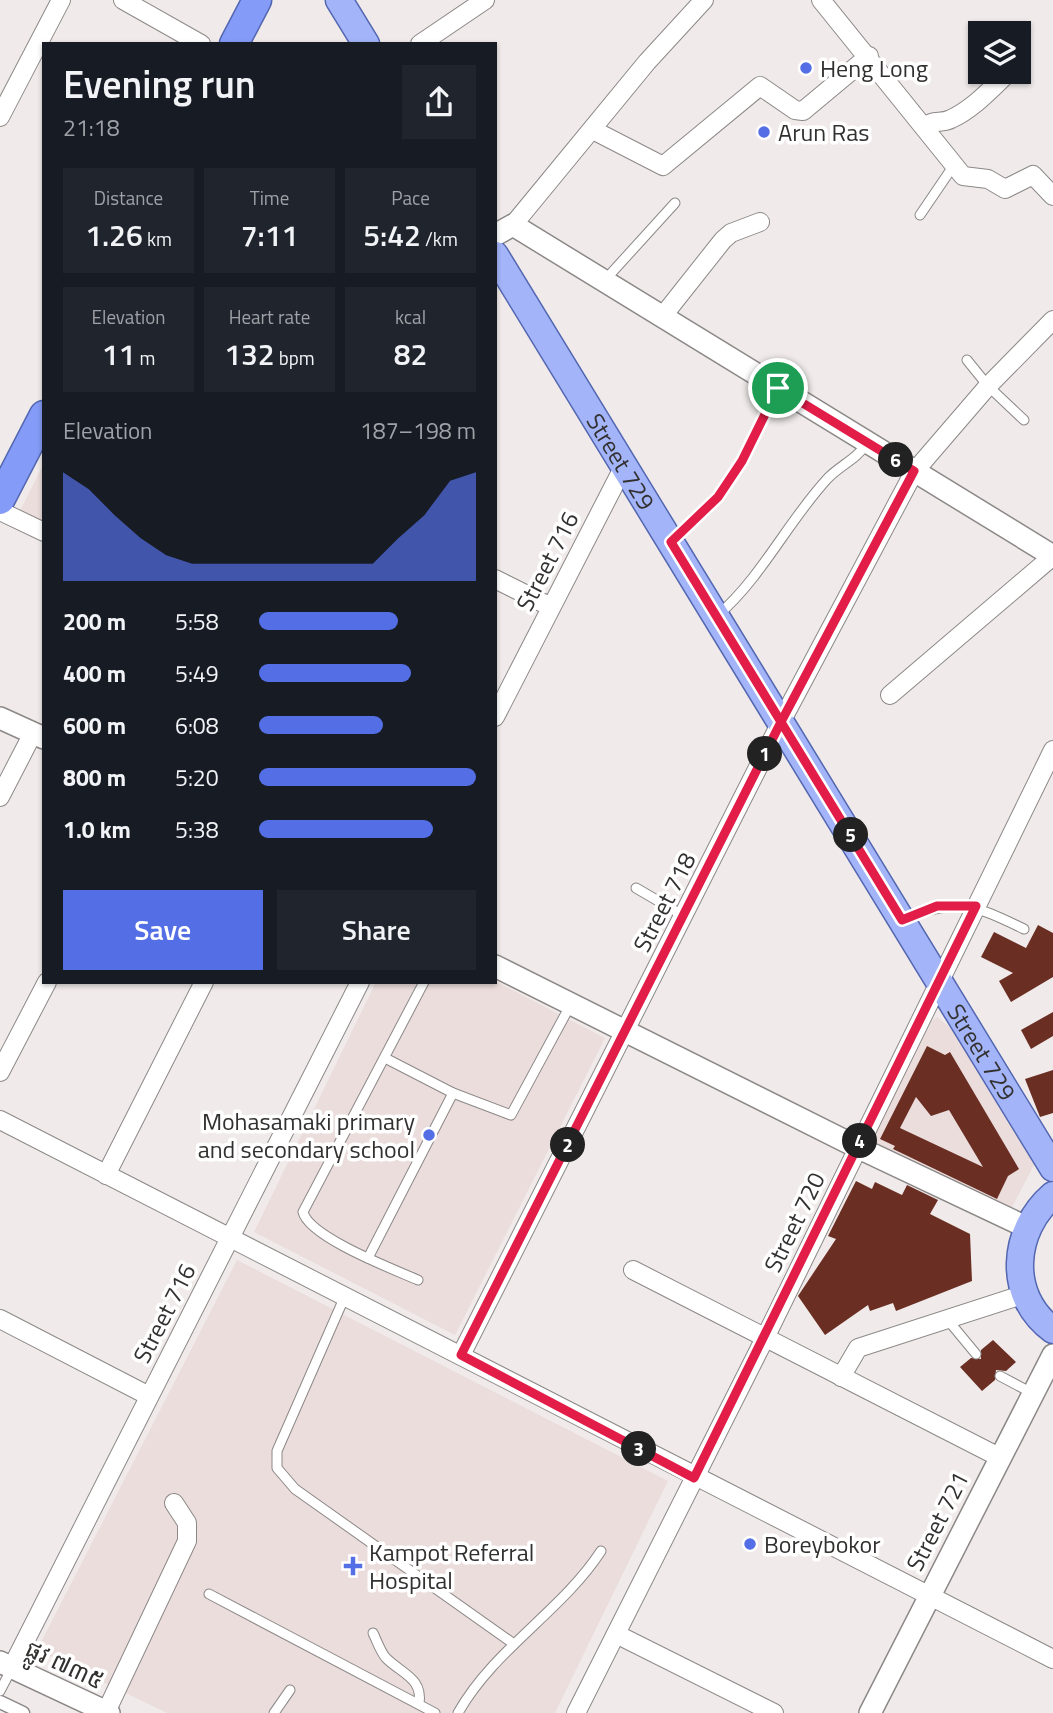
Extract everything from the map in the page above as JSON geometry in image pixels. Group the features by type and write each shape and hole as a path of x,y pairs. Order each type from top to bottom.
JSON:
{"highway":[{"path":"235,42 257,0"},
{"path":"0,500 42,419"}],"main road":[{"path":"339,0 365,42"},
{"name":"Street 729","path":"497,259 1053,1168"},
{"path":"1053,1195 1026,1227 1019,1269 1025,1294 1038,1317 1053,1330"}],"street":[{"path":"0,117 61,0"},
{"path":"123,0 197,42"},
{"path":"423,42 485,0"},
{"path":"704,0 647,62 593,130 504,230 604,281 1053,556 890,695"},
{"path":"821,0 869,56 963,176 988,179 1005,189 1033,175 1053,196"},
{"path":"593,130 663,166 760,86 795,110 803,111 869,56"},
{"path":"924,127 930,122 949,120 969,108 996,84"},
{"path":"662,317 723,240 731,233 760,222"},
{"name":"Street 718","path":"461,1355 781,722 914,471 988,386 1053,320"},
{"name":"Street 716","path":"497,713 624,466"},
{"path":"0,511 42,532"},
{"path":"497,580 551,607"},
{"path":"0,718 38,735 0,797"},
{"name":"Street 720","path":"576,1713 765,1338 1053,752"},
{"path":"497,967 857,1147 1026,1227"},
{"path":"0,1072 46,984"},
{"path":"106,1175 203,984"},
{"name":"Street 716","path":"6,1665 149,1396 359,984"},
{"path":"0,1120 461,1355 694,1478 1053,1659"},
{"path":"633,1270 999,1457"},
{"path":"841,1377 858,1348 1025,1294"},
{"path":"0,1319 149,1396"},
{"name":"Street 721","path":"870,1713 1053,1355"},
{"path":"107,1712 187,1541 187,1523 174,1503"},
{"path":"616,1634 774,1713"},
{"name":"ផ្លូវ ៧៣៥","path":"6,1665 107,1712"},
{"path":"0,1702 23,1713"}],"lane":[{"path":"920,215 954,165"},
{"path":"604,281 675,203"},
{"path":"967,360 988,386 1024,420"},
{"path":"671,542 718,497 742,461 778,388"},
{"path":"716,616 744,592 782,533 828,478 858,457 867,443"},
{"path":"636,888 684,916"},
{"path":"902,920 937,906 976,906 1024,929"},
{"path":"418,1280 368,1258 310,1225 303,1212 423,984"},
{"path":"385,1058 453,1093 511,1115 571,1004"},
{"path":"368,1258 453,1093"},
{"path":"345,1296 277,1451 277,1468 283,1479 295,1489 514,1644"},
{"path":"947,1320 976,1354"},
{"path":"1000,1376 1032,1393"},
{"path":"458,1713 470,1693 514,1644 573,1589 601,1550"},
{"path":"209,1594 435,1713"},
{"path":"373,1633 386,1657 417,1684 421,1692 419,1704"},
{"path":"0,1691 6,1665"},
{"path":"274,1713 290,1690"}],"shaded area":[{"path":"42,467 42,522 20,511"},
{"name":"Mohasamaki primary and secondary school","path":"497,982 605,1038 455,1335 254,1232 375,984"},
{"path":"937,1017 957,1033 1034,1165 1011,1209 872,1141 932,1021"},
{"name":"Kampot Referral Hospital","path":"237,1260 668,1481 555,1713 167,1713 37,1650"}],"building":[{"path":"1038,925 1053,933 1053,977 1011,1002 999,981 1013,973 981,957 994,932 1026,948"},
{"path":"1053,1012 1053,1036 1031,1049 1021,1030"},
{"path":"927,1046 945,1055 950,1052 1019,1169 1008,1176 997,1199 893,1149 895,1146 880,1139","holes":["916,1097 931,1116 949,1110 983,1167 900,1128"]},
{"path":"1053,1070 1053,1113 1040,1117 1025,1079"},
{"path":"856,1181 872,1189 875,1182 902,1195 907,1185 938,1200 930,1214 970,1234 972,1281 896,1311 893,1303 870,1311 868,1305 825,1335 798,1296 836,1239 828,1236"},
{"path":"993,1340 1016,1362 1006,1371 996,1370 995,1380 982,1391 960,1367 971,1358 981,1359 981,1350"}],"place":[{"name":"Heng Long","path":"806,68"},
{"name":"Arun Ras","path":"764,132"},
{"name":"Mohasamaki primary and secondary school","path":"429,1135"},
{"name":"Boreybokor","path":"750,1544"},
{"name":"Kampot Referral Hospital","path":"353,1566"}],"route":[{"path":"778,388 742,461 718,497 671,542 781,722 461,1355 694,1478 976,906 937,906 902,920 781,722 914,471 778,388"}]}
